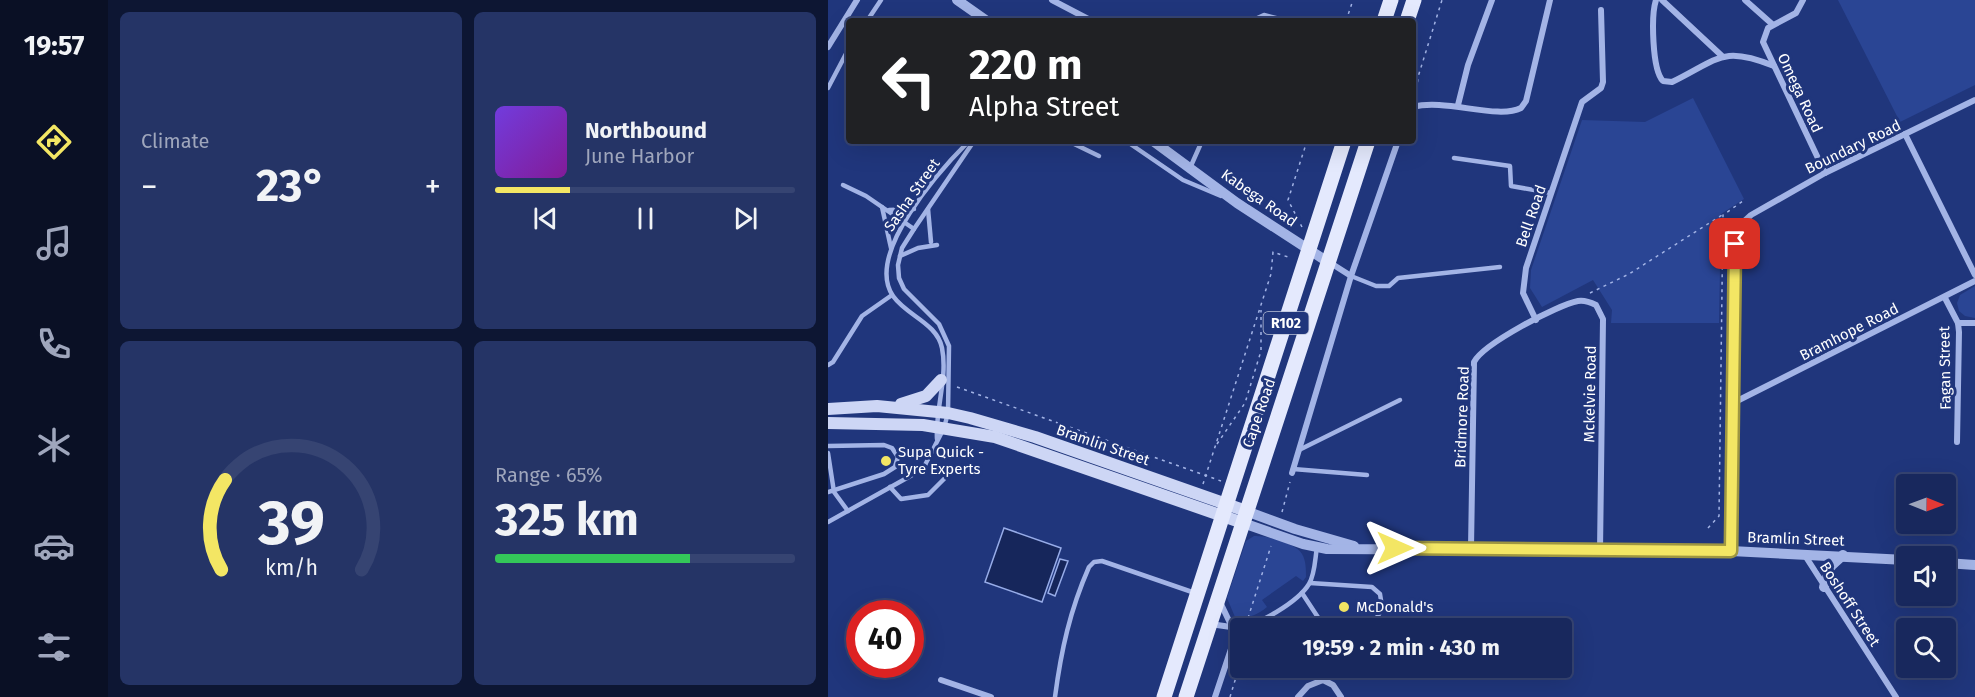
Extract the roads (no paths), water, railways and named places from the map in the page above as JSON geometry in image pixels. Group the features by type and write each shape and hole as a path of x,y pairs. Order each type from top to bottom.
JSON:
{"main road":[{"path":"1385,18 1390,0"},
{"path":"1408,18 1414,0"},
{"name":"Cape Road","path":"1164,697 1233,485 1303,247 1343,144"},
{"name":"Cape Road","path":"1186,697 1367,144"},
{"path":"891,407 926,396 945,382"},
{"name":"Bramlin Street","path":"828,409 891,407 943,412 1025,434 1200,494 1225,510"},
{"name":"Bramlin Street","path":"828,423 939,431 1032,448 1245,517"}],"street":[{"path":"828,47 857,0"},
{"path":"957,0 983,18"},
{"path":"1052,0 1086,18"},
{"path":"1458,105 1468,65 1492,0"},
{"path":"1416,107 1458,105 1508,111 1524,105 1550,0"},
{"path":"1656,0 1653,19 1656,59 1658,76 1663,81 1672,82 1722,56 1744,54 1774,66"},
{"path":"1662,0 1722,56"},
{"path":"1745,0 1772,24 1796,13 1803,0"},
{"name":"Bell Road","path":"1536,320 1527,304 1523,281 1582,102 1601,88 1603,82 1601,10"},
{"name":"Omega Road","path":"1772,24 1763,39 1825,173"},
{"name":"Boundary Road","path":"1733,403 1735,244 1739,226 1745,219 1825,173 1975,100"},
{"path":"1905,134 1975,275"},
{"name":"Kabega Road","path":"1157,144 1237,203 1351,276"},
{"path":"1292,471 1351,276 1397,144"},
{"name":"Bramhope Road","path":"1733,403 1975,281"},
{"name":"Fagan Street","path":"1945,298 1958,323 1957,442"},
{"name":"Mckelvie Road","path":"1536,320 1575,302 1596,305 1603,319 1600,551"},
{"name":"Bridmore Road","path":"1471,548 1474,362 1480,352 1490,344 1536,320"},
{"path":"1958,323 1975,323"},
{"path":"1731,551 1733,403"},
{"name":"Bramlin Street","path":"1245,517 1279,523 1318,542 1341,550 1471,548 1731,551 1896,559"},
{"name":"Bramlin Street","path":"1245,517 1275,535 1318,542"},
{"name":"Boshoff Street","path":"1804,554 1896,697"},
{"path":"1824,587 1831,566 1843,555"},
{"path":"1956,564 1975,565"},
{"path":"1218,598 1230,619"},
{"path":"1209,624 1230,626"},
{"path":"1215,697 1230,641"},
{"path":"941,680 991,697"},
{"path":"1298,697 1308,686 1325,680 1341,697"}],"lane":[{"path":"869,18 880,0"},
{"path":"1258,18 1264,15 1276,18"},
{"path":"828,88 846,54"},
{"name":"Sasha Street","path":"939,431 945,382 942,349 937,336 892,295 886,270 891,250 904,223 968,144"},
{"name":"Sasha Street","path":"943,412 945,382 951,359 945,333 904,289 899,278 900,256 914,229 969,144"},
{"path":"1074,144 1099,156"},
{"path":"1130,144 1183,180 1237,203"},
{"path":"1190,168 1201,144"},
{"path":"1454,158 1510,166 1512,186 1551,193"},
{"path":"843,185 884,208 914,229"},
{"path":"884,208 914,209"},
{"path":"884,208 891,250"},
{"path":"928,209 931,242"},
{"path":"900,256 918,248 937,246"},
{"path":"1351,276 1376,286 1389,286 1398,278 1500,267"},
{"path":"828,365 833,362 862,316 892,295"},
{"path":"1299,450 1400,400"},
{"path":"828,522 923,469 932,455 943,412"},
{"path":"828,447 884,446 892,448 898,458 896,467 884,474 834,492 828,492"},
{"path":"828,453 834,492 848,511"},
{"path":"890,487 900,499 925,496 954,469"},
{"path":"1292,471 1367,475"},
{"path":"1264,618 1290,603 1310,583 1318,542"},
{"path":"1055,697 1063,639 1081,586 1089,567 1094,562 1102,561 1198,594"},
{"path":"1310,583 1372,587 1380,594 1382,606 1375,618"},
{"path":"1302,592 1318,618"}],"place":[{"name":"Supa Quick - Tyre Experts","path":"886,461"},
{"name":"McDonald's","path":"1344,607"}]}
